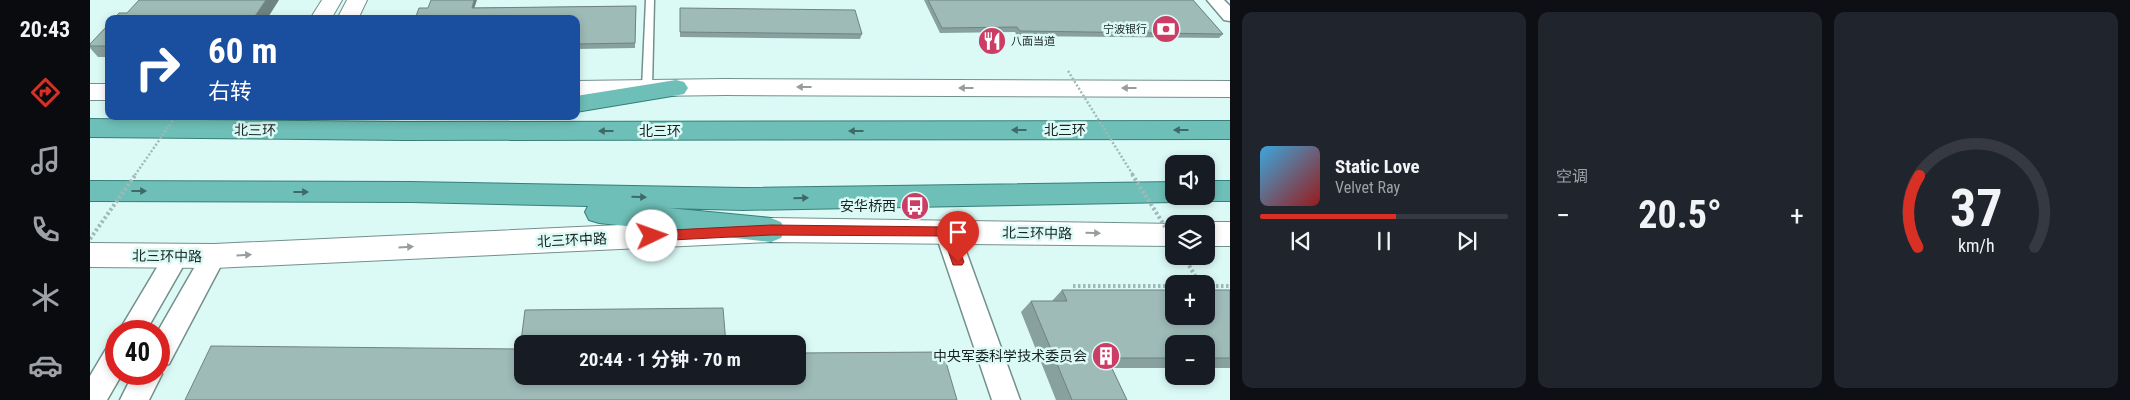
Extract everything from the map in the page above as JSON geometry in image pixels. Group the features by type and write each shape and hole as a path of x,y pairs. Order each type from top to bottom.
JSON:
{"highway":[{"path":"580,103 676,88"},
{"path":"405,131 473,120"},
{"name":"北三环","path":"90,128 405,131 1230,130"},
{"path":"90,191 411,192 743,199 1165,192"},
{"path":"1215,191 1230,191"},
{"path":"411,192 771,230"}],"street":[{"path":"323,15 332,0"},
{"path":"349,15 357,0"},
{"path":"1215,0 1230,16"},
{"path":"580,89 1230,89"},
{"path":"90,92 105,92"},
{"name":"北三环中路","path":"90,255 214,256 771,230 1165,234"},
{"path":"947,232 1006,400"},
{"path":"1215,234 1230,234"},
{"path":"139,320 177,256"},
{"path":"170,335 214,256"},
{"path":"91,400 105,376"},
{"path":"134,400 142,385"}],"lane":[{"path":"647,88 650,0"}],"path":[{"path":"1068,71 1165,227"},
{"path":"90,239 173,120"},
{"path":"1074,286 1165,286"},
{"path":"1215,286 1230,286"}],"building":[{"path":"139,0 266,0 256,15 117,15 119,13 127,13"},
{"path":"431,0 474,0 472,8 636,6 635,43 580,44 580,15 416,15 419,8 428,8"},
{"path":"928,0 1193,0 1223,34 1020,31 1017,27 942,28"},
{"path":"680,8 855,10 862,34 680,32"},
{"path":"105,28 105,46 90,46"},
{"name":"中央军委科学技术委员会","path":"1062,290 1165,290 1165,325 1215,325 1215,290 1230,290 1230,358 1215,358 1215,335 1165,335 1165,358 1107,358 1127,400 1072,400 1031,301 1067,301"},
{"path":"723,308 725,335 522,335 525,310"},
{"path":"211,346 514,349 514,385 806,385 806,353 943,352 957,400 185,400"}],"place":[{"name":"宁波银行","path":"1166,29"},
{"name":"八面当道","path":"992,41"},
{"name":"安华桥西","path":"915,206"},
{"name":"中央军委科学技术委员会","path":"1106,356"}],"route":[{"path":"652,236 771,230 947,232 958,262"}]}
